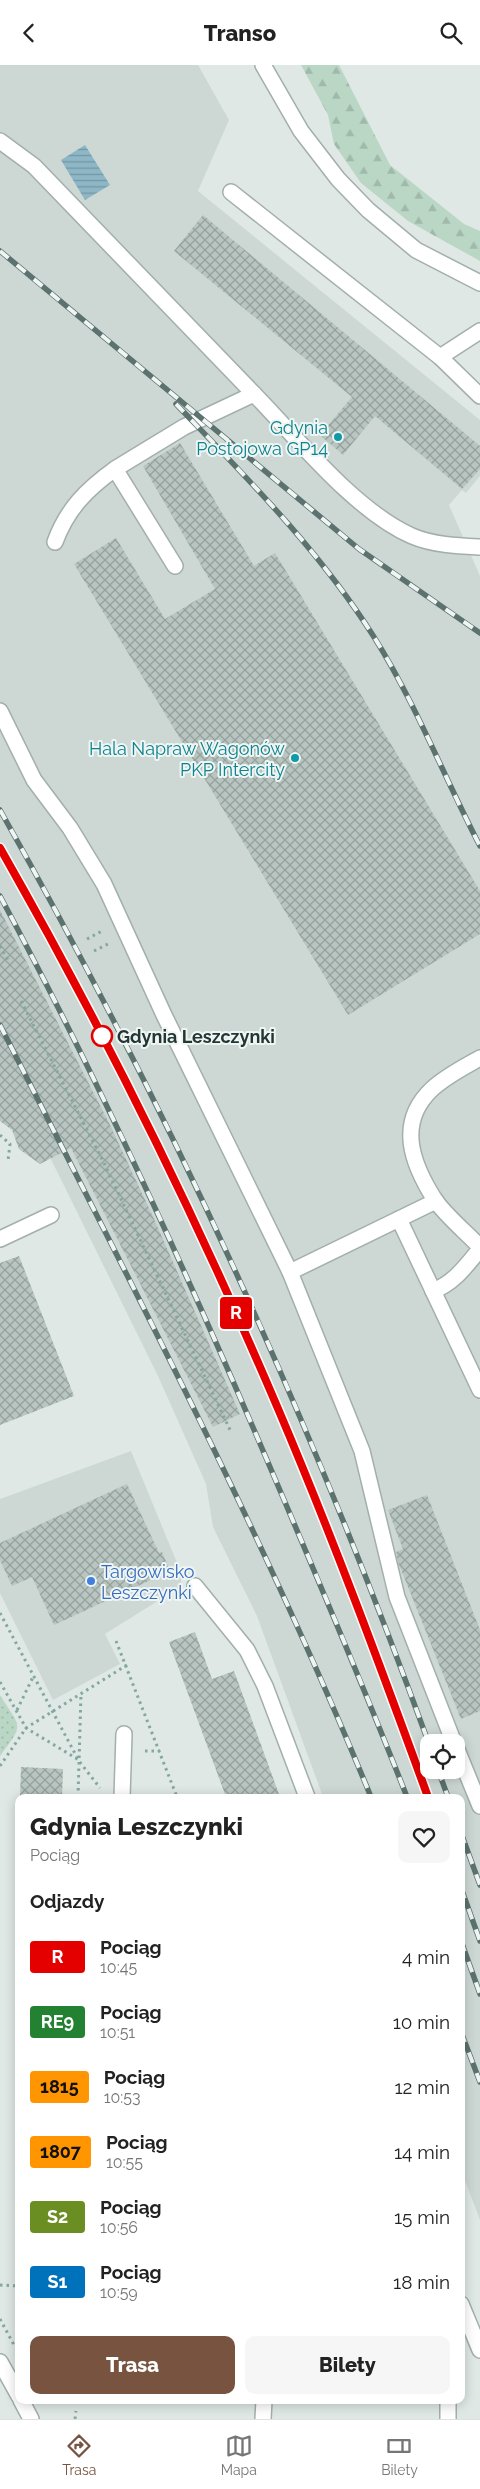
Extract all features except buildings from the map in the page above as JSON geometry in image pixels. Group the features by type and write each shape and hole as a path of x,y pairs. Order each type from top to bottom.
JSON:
{"street":[{"path":"263,65 301,131 338,179 368,210 416,250 480,283"},
{"path":"0,141 34,166 330,473 382,518 413,536 451,545 480,547"},
{"path":"231,192 440,357 480,396"},
{"path":"440,357 480,331"},
{"path":"55,542 62,525 80,498 93,485 115,469 184,427 254,394"},
{"path":"115,469 175,566"},
{"path":"0,711 34,780 70,828 104,884 164,1015 290,1272 362,1451 397,1597 450,1734"},
{"path":"433,1291 446,1286 459,1274 480,1248 436,1201 414,1157 410,1142 414,1117 432,1089 480,1057"},
{"path":"290,1272 436,1201"},
{"path":"0,1239 52,1215"},
{"path":"399,1219 480,1390"},
{"path":"194,1587 247,1649 265,1686 306,1794"},
{"path":"122,1794 124,1734"},
{"path":"465,1769 480,1806"},
{"path":"465,2314 480,2350"},
{"path":"0,2362 15,2386"},
{"path":"25,2404 31,2419"},
{"path":"263,2419 264,2404"},
{"path":"448,2404 448,2419"}],"path":[{"path":"87,939 99,933"},
{"path":"0,946 9,963"},
{"path":"21,1001 108,1171 231,1431"},
{"path":"0,1135 10,1144 8,1161"},
{"path":"0,1613 1,1620 79,1761 101,1790"},
{"path":"116,1641 128,1665 176,1794"},
{"path":"0,1766 26,1728 128,1665"},
{"path":"16,1710 33,1677"},
{"path":"0,1682 26,1728 79,1761"},
{"path":"78,1794 81,1693"},
{"path":"0,2285 15,2286"},
{"path":"0,2319 15,2346"},
{"path":"75,2419 76,2411"}],"shaded area":[{"path":"0,65 198,65 229,120 198,191 480,420 480,476 466,493 462,490 449,505 480,576 480,2220 465,2181 465,1794 322,1794 257,1616 213,1527 206,1484 158,1376 0,1056"},
{"name":"Targowisko Leszczynki","path":"131,1451 182,1575 180,1587 105,1634 120,1664 53,1700 0,1593 0,1499"}],"green space":[{"path":"301,65 339,65 390,165 464,224 480,231 480,261 408,221 361,183 334,144 328,115"},
{"path":"0,1695 16,1721 17,1731 0,1756"}],"water":[{"path":"85,145 110,185 85,200 61,160"}],"railway":[{"path":"0,251 359,549 480,633"},
{"path":"176,404 281,516 330,574 353,605 389,662 417,714 480,846"},
{"path":"0,810 122,1037 234,1268 336,1503 384,1623 425,1734"},
{"path":"0,848 75,985 146,1123 246,1335 337,1552 427,1794"},
{"path":"0,896 103,1097 198,1301 315,1573 406,1794"},
{"path":"0,1025 146,1312 240,1504 286,1601 370,1794"},
{"path":"441,1779 447,1794"},
{"path":"465,1844 480,1885"},
{"path":"465,1899 480,1941"},
{"path":"465,1952 480,1994"},
{"path":"465,2043 480,2082"}],"train":[{"name":"R","path":"0,848 90,1012 130,1091 185,1202 254,1353 340,1561 427,1794"}],"place":[{"name":"Gdynia Postojowa GP14","path":"338,437"},
{"name":"Hala Napraw Wagonów PKP Intercity","path":"295,758"},
{"name":"Gdynia Leszczynki","path":"102,1036"},
{"name":"Targowisko Leszczynki","path":"91,1581"}]}
